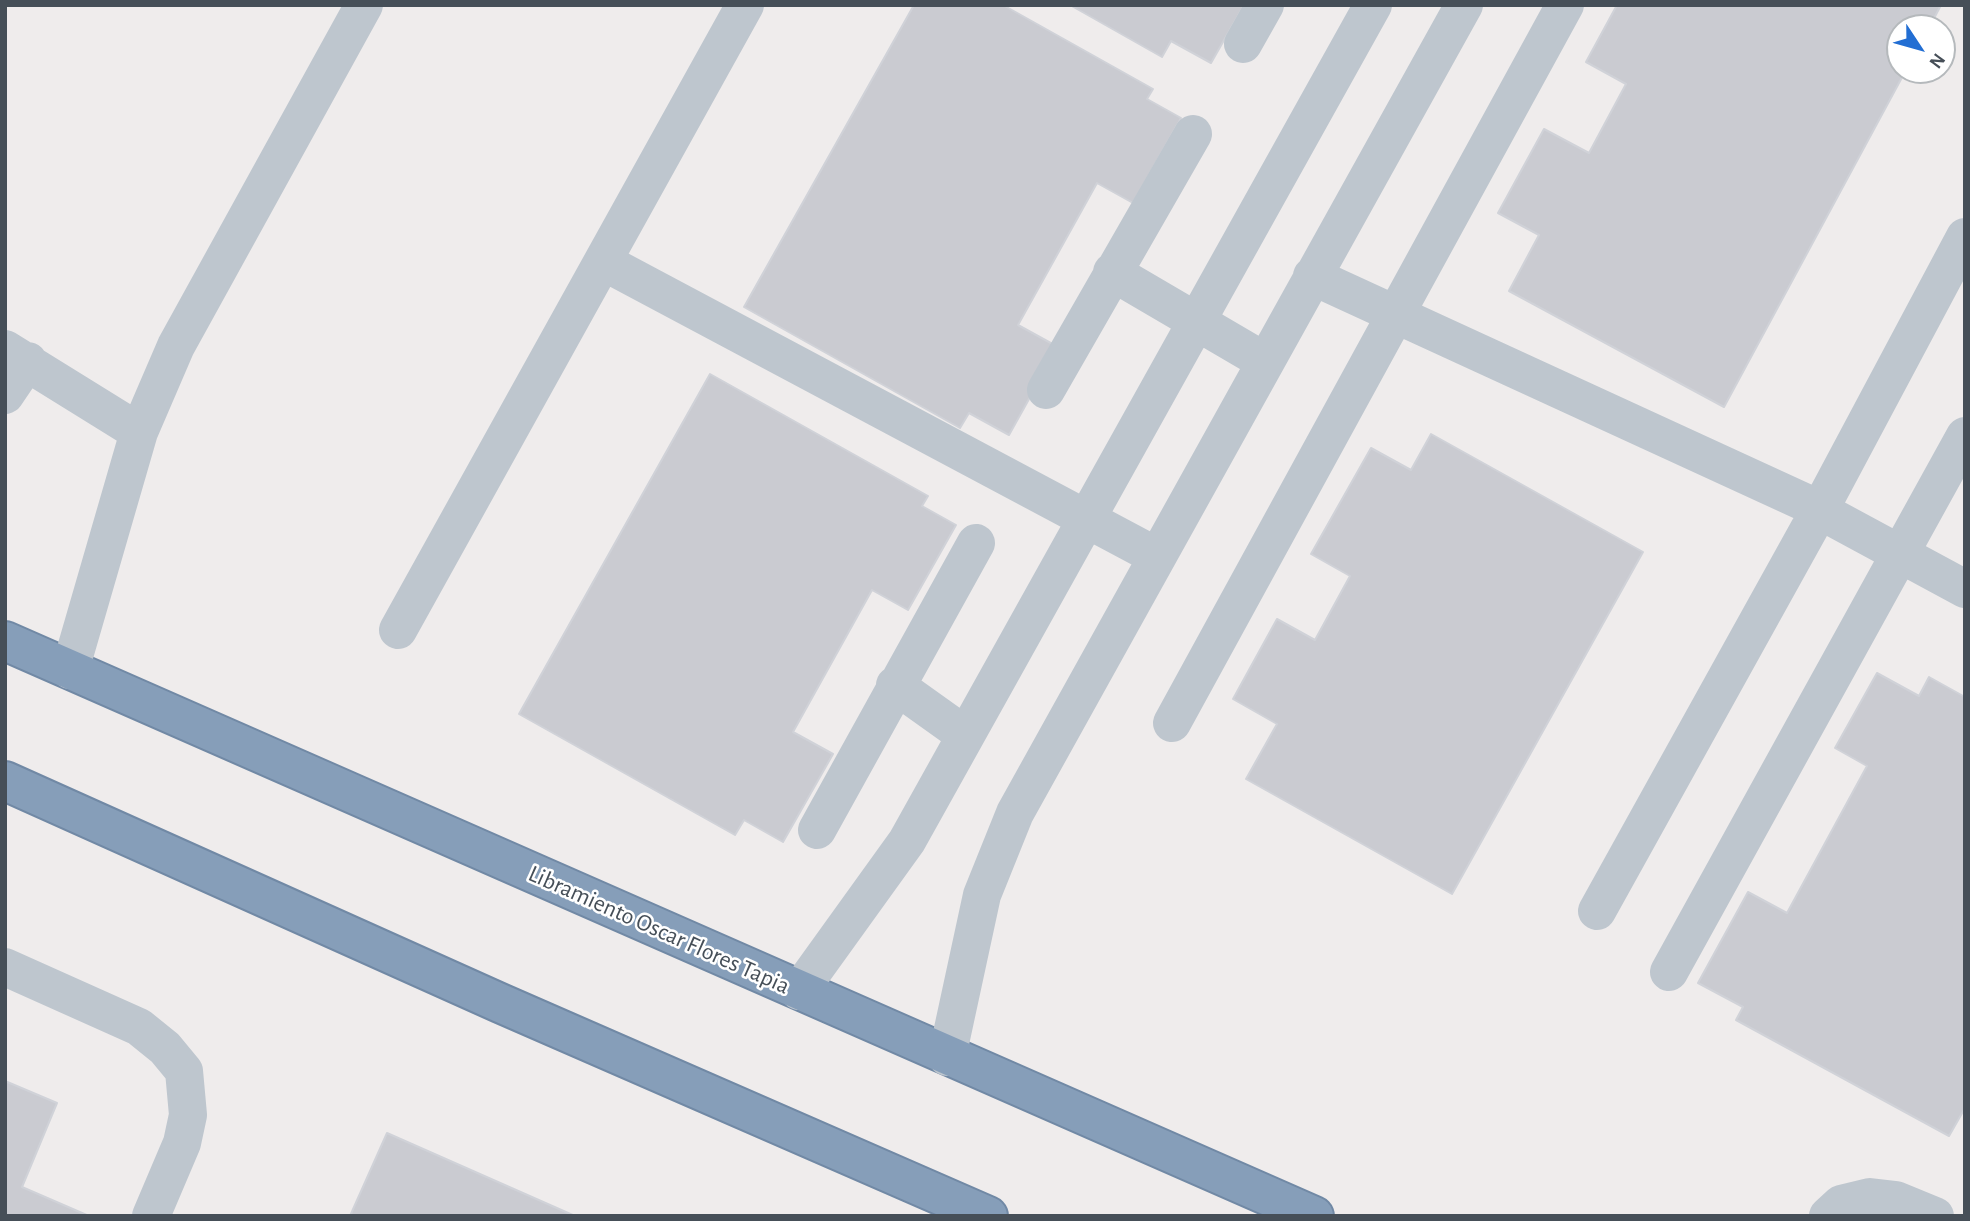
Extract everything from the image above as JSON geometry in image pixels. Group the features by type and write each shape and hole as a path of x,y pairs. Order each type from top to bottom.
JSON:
{"highway":[{"name":"Libramiento Oscar Flores Tapia","path":"5,642 1314,1216"},
{"path":"5,781 513,1009 988,1216"}],"lane":[{"path":"70,670 139,432 176,346 364,5"},
{"path":"398,630 745,5"},
{"path":"1243,44 1265,5"},
{"path":"799,991 907,841 1373,5"},
{"path":"947,1057 982,895 1015,813 1464,5"},
{"path":"1172,723 1565,5"},
{"path":"1046,390 1193,134"},
{"path":"1597,911 1819,511 1965,237"},
{"path":"604,262 1084,521 1156,556"},
{"path":"1112,272 1264,361"},
{"path":"1312,276 1819,511 1965,589"},
{"path":"5,395 17,355 139,432"},
{"path":"1669,972 1965,436"},
{"path":"817,830 976,543"},
{"path":"895,685 965,734"},
{"path":"5,967 139,1027 165,1048 184,1071 188,1093 182,1143 151,1216"},
{"path":"1828,1216 1841,1204 1870,1196 1896,1200 1935,1216"}],"building":[{"path":"914,5 1003,5 1153,89 1147,99 1181,118 1133,203 1097,183 1018,325 1058,347 1009,435 969,413 960,428 744,307"},
{"path":"1070,5 1244,5 1211,63 1171,41 1162,57"},
{"path":"1617,5 1941,5 1936,14 1886,14 1886,84 1898,84 1724,407 1509,291 1539,235 1498,213 1544,129 1589,153 1626,84 1586,62"},
{"path":"710,374 928,496 922,506 956,525 908,610 872,590 793,732 833,754 783,842 744,820 735,835 519,714"},
{"path":"1431,434 1643,552 1452,894 1246,779 1277,724 1233,699 1277,619 1315,640 1350,576 1311,554 1371,448 1411,470"},
{"path":"1877,673 1919,696 1929,677 1965,697 1965,1108 1949,1136 1736,1020 1743,1007 1698,983 1748,892 1787,913 1867,766 1835,748"},
{"path":"5,1081 57,1103 22,1187 89,1216 5,1216"},
{"path":"387,1133 575,1216 350,1216"}]}
